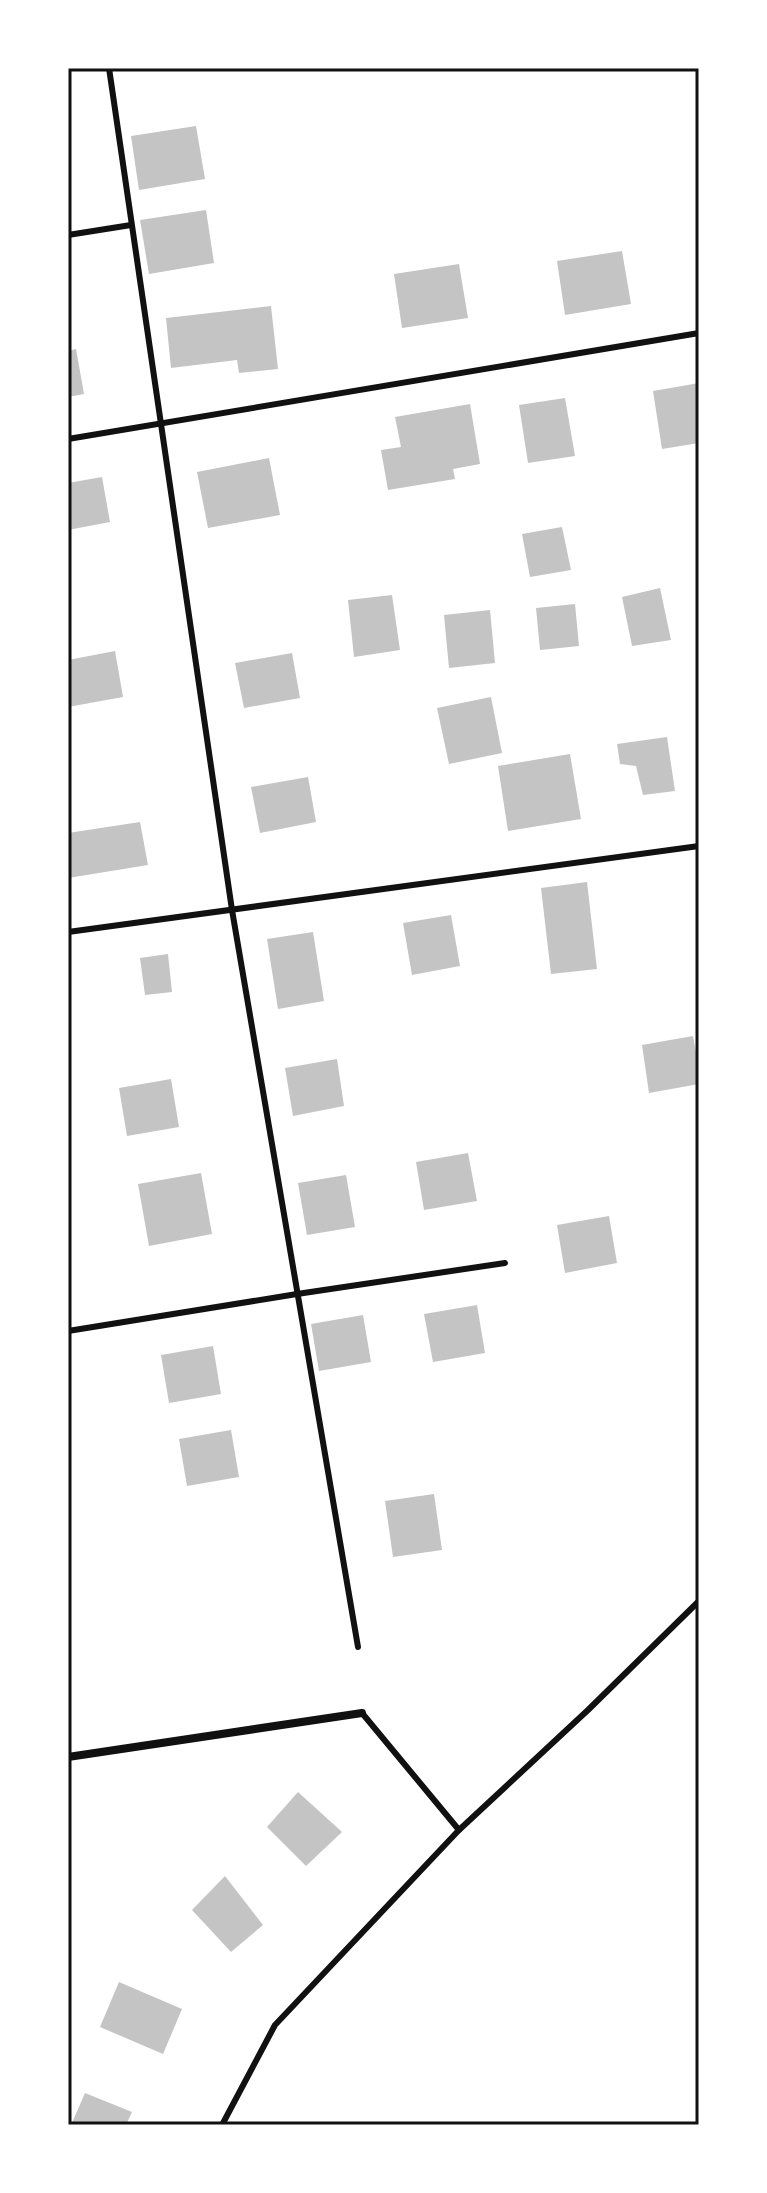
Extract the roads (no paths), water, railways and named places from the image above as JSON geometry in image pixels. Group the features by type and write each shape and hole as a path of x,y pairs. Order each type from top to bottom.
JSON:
{"street":[{"path":"68,1757 362,1713"}],"lane":[{"path":"109,68 232,910 358,1647"},
{"path":"68,235 131,225"},
{"path":"68,439 699,333"},
{"path":"68,932 699,846"},
{"path":"68,1331 505,1263"},
{"path":"222,2125 275,2025 459,1830 699,1601"},
{"path":"362,1713 459,1830"}]}
